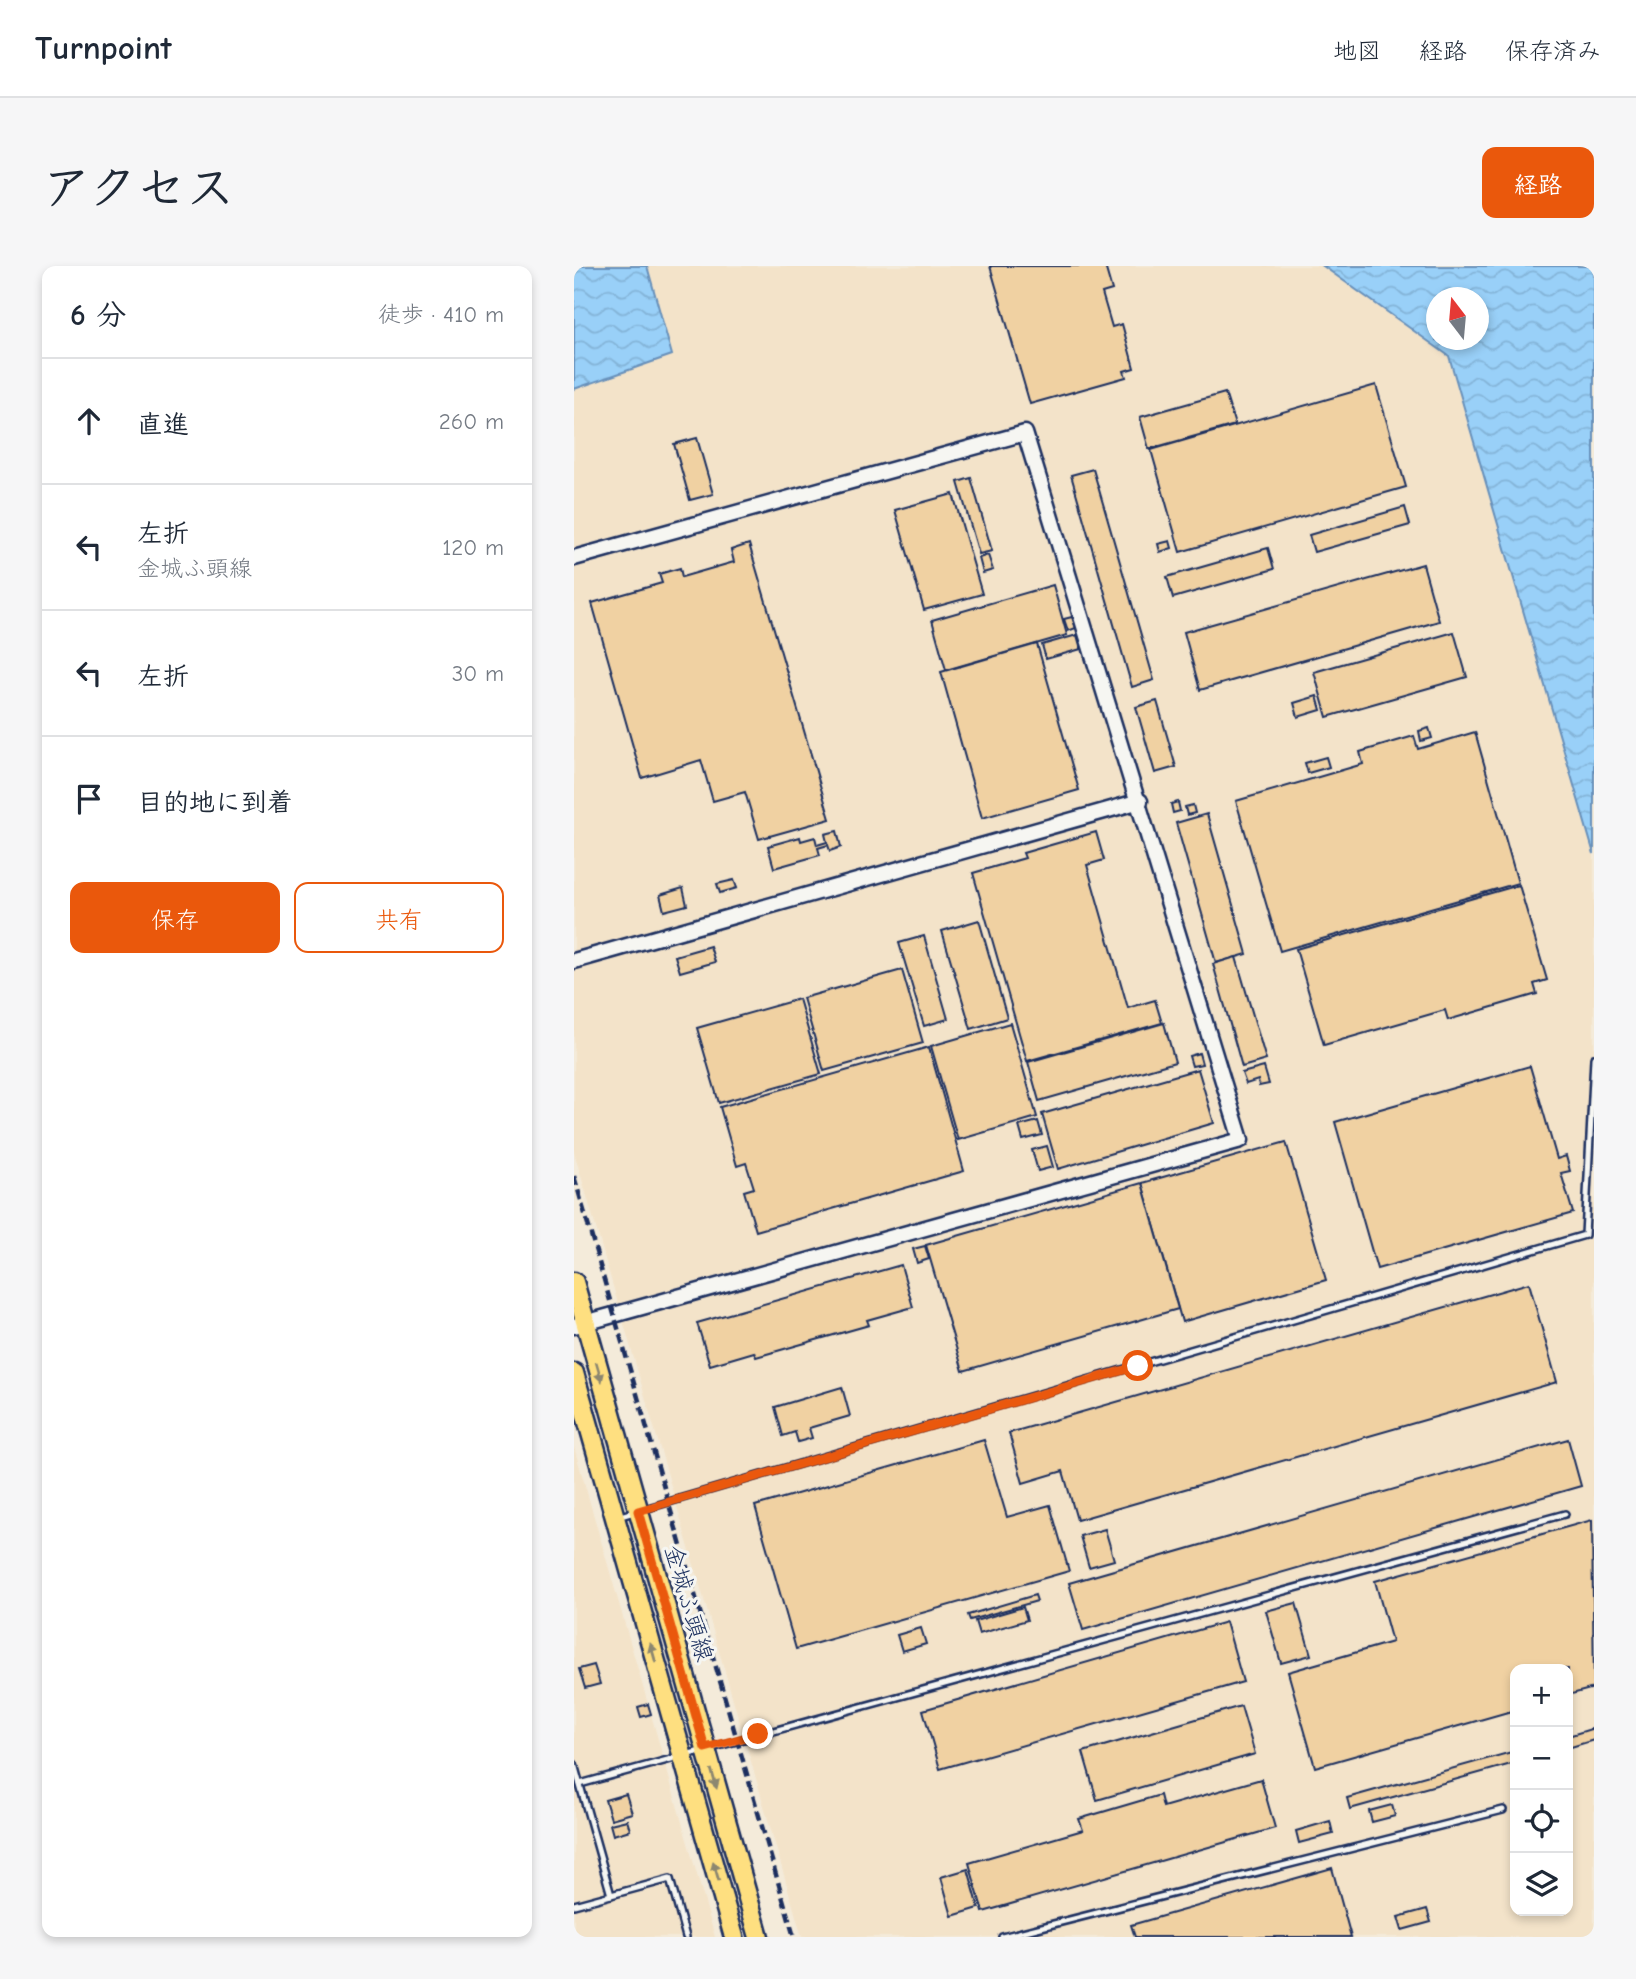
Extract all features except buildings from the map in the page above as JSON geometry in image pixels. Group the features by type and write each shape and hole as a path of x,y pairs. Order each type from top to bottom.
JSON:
{"main road":[{"name":"金城ふ頭線","path":"574,1282 580,1324 638,1511 760,1937"},
{"name":"金城ふ頭線","path":"574,1373 734,1937"}],"street":[{"path":"574,558 1025,433 1140,801 1241,1140 580,1324"},
{"path":"574,961 1140,801"}],"lane":[{"path":"614,1518 1585,1235 1594,1058"},
{"path":"580,1784 1565,1514"},
{"path":"574,1764 611,1895"},
{"path":"1002,1937 1503,1810"},
{"path":"574,1905 670,1879 686,1937"}],"shaded area":[{"path":"647,266 1323,266 1426,339 1426,350 1442,350 1449,355 1594,854 1594,1937 802,1937 574,1152 574,389 672,355"},
{"path":"574,1447 715,1937 574,1937"}],"water":[{"path":"574,266 647,266 672,355 574,389"},
{"path":"1323,266 1594,266 1594,854 1449,356 1441,350 1489,350 1489,287 1426,287 1426,340"}],"railway":[{"path":"574,1176 794,1937"}],"route":[{"path":"758,1734 705,1748 638,1511 1138,1366"}]}
